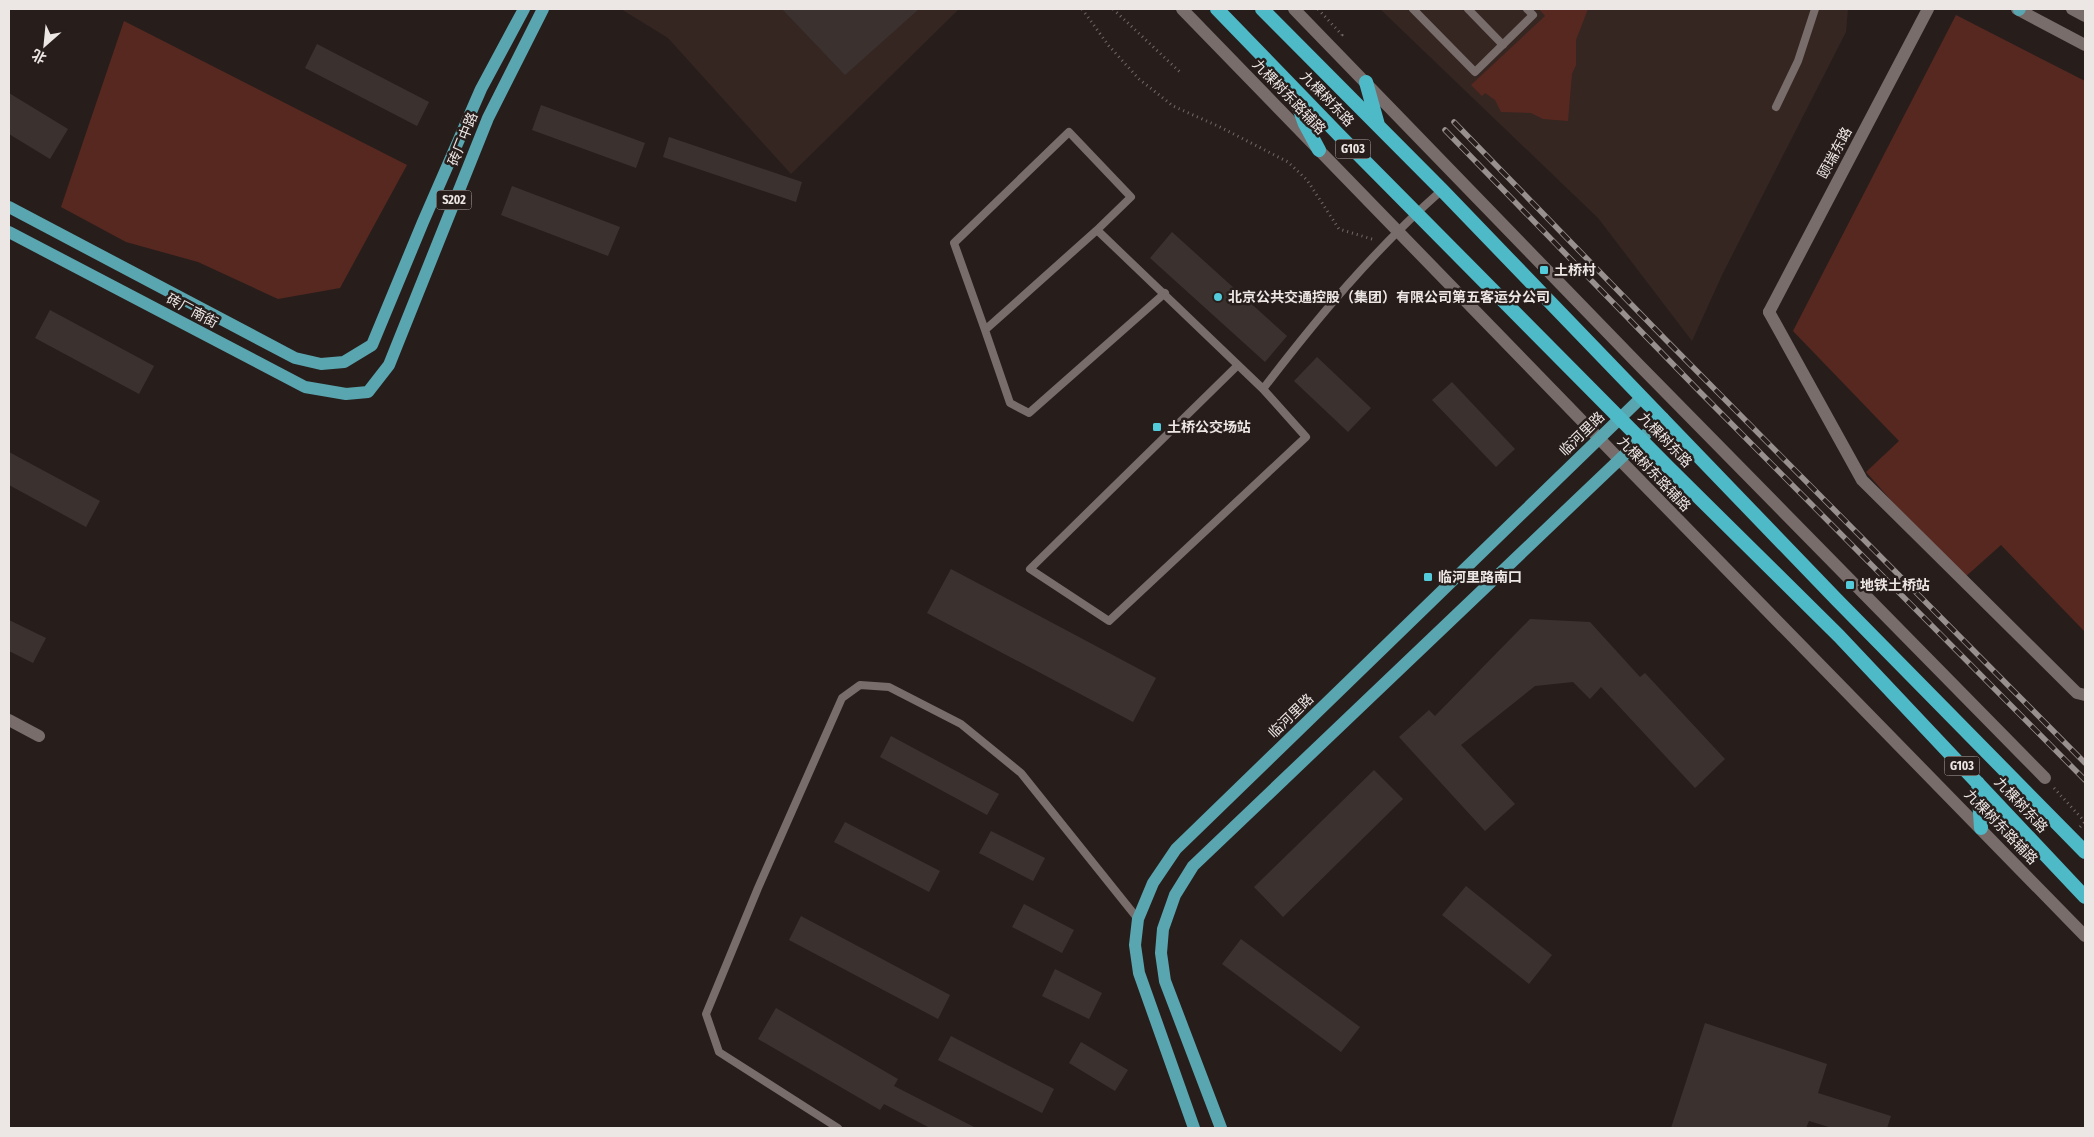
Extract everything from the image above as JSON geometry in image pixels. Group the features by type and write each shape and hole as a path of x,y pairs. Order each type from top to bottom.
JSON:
{"highway":[{"name":"九棵树东路","path":"1217,9 1416,213 1839,636 2085,897"},
{"name":"九棵树东路","path":"1262,9 1442,190 1830,593 2085,852"},
{"path":"1366,82 1378,125"},
{"path":"1291,85 1305,124 1319,150"},
{"path":"1978,783 1981,828"}],"main road":[{"name":"砖厂中路","path":"344,362 372,346 481,89 524,9"},
{"name":"砖厂中路","path":"368,392 389,365 488,118 543,9"},
{"name":"砖厂南街","path":"9,207 295,358 321,364 344,362"},
{"name":"砖厂南街","path":"9,232 305,387 346,394 368,392"},
{"name":"临河里路","path":"1194,1128 1139,974 1136,945 1138,919 1153,883 1176,849 1642,397"},
{"path":"1221,1128 1164,981 1161,953 1163,929 1175,895 1193,866 1663,418"}],"street":[{"name":"九棵树东路辅路","path":"1182,9 2085,936"},
{"path":"1294,9 1639,365 2045,778"},
{"name":"颐瑞东路","path":"1928,9 1769,312 1862,480 2077,693 2085,695"},
{"path":"2018,9 2085,45"},
{"path":"2072,9 2085,16"},
{"path":"9,720 39,736"}],"lane":[{"path":"1413,9 1475,72 1533,15 1527,9"},
{"path":"1468,9 1503,45"},
{"path":"1776,107 1798,61 1815,9"},
{"path":"985,330 1131,197 1069,132 954,243 1010,403 1029,413 1165,293"},
{"path":"1263,389 1313,324 1384,243 1442,190"},
{"path":"1097,230 1238,364 1306,437 1110,621 1030,569 1238,364"},
{"path":"838,1128 719,1052 706,1014 758,888 842,698 860,685 889,687 960,724 1021,773 1138,919"}],"path":[{"path":"1082,9 1109,46 1139,79 1173,106 1220,127 1288,162 1307,180 1339,229 1384,243"},
{"path":"1113,9 1182,74"},
{"path":"1318,9 1342,35"},
{"path":"2045,778 2085,822"}],"shaded area":[{"path":"621,9 959,9 791,174 668,38"},
{"path":"1380,9 1848,9 1846,32 1723,273 1692,341 1598,218"},
{"path":"1539,9 1588,9 1576,40 1576,65 1572,74 1568,121 1543,119 1531,113 1501,112 1495,100 1485,93 1482,96 1471,85 1545,16"},
{"path":"1956,15 2085,81 2085,632 2001,545 1964,578 1866,472 1899,441 1793,331"},
{"path":"124,21 407,165 340,288 278,299 198,262 126,242 61,207"}],"building":[{"path":"782,9 919,9 845,75"},
{"path":"317,44 429,102 417,126 305,68"},
{"path":"9,93 68,129 50,159 9,134"},
{"path":"541,105 645,143 636,168 532,130"},
{"path":"669,137 802,182 796,202 663,157"},
{"path":"512,186 620,227 608,256 501,215"},
{"name":"北京公共交通控股（集团）有限公司第五客运分公司","path":"1172,232 1287,336 1265,362 1150,258"},
{"path":"50,310 154,366 139,394 35,338"},
{"path":"1317,357 1371,408 1348,432 1294,381"},
{"path":"1452,382 1515,449 1496,467 1432,400"},
{"path":"9,452 100,501 86,527 9,485"},
{"path":"951,569 1156,678 1133,722 927,613"},
{"path":"1530,619 1590,622 1640,677 1645,673 1725,759 1695,788 1601,687 1590,699 1573,682 1535,686 1461,745 1515,804 1485,831 1399,737 1429,710 1435,716"},
{"path":"9,620 46,638 33,663 9,651"},
{"path":"891,736 999,794 987,815 880,757"},
{"path":"1374,770 1403,799 1283,917 1254,887"},
{"path":"845,822 940,871 929,892 834,842"},
{"path":"991,831 1045,858 1033,881 979,853"},
{"path":"1466,886 1552,955 1529,984 1442,915"},
{"path":"1024,904 1074,930 1062,953 1012,927"},
{"path":"801,916 950,995 938,1019 789,940"},
{"path":"1241,939 1360,1027 1341,1052 1222,964"},
{"path":"1055,969 1102,993 1089,1019 1042,996"},
{"path":"776,1008 898,1079 894,1086 976,1128 930,1128 884,1104 880,1110 758,1039"},
{"path":"1705,1023 1827,1064 1818,1093 1891,1116 1887,1128 1832,1128 1809,1121 1806,1128 1671,1128"},
{"path":"951,1036 1054,1089 1042,1113 938,1060"},
{"path":"1081,1042 1128,1070 1115,1091 1069,1063"}],"railway":[{"path":"1454,122 1665,339 2085,763"},
{"path":"1445,130 1700,392 2085,780"}],"place":[{"name":"土桥村","path":"1544,270"},
{"name":"北京公共交通控股（集团）有限公司第五客运分公司","path":"1218,297"},
{"name":"土桥公交场站","path":"1157,427"},
{"name":"临河里路南口","path":"1428,577"},
{"name":"地铁土桥站","path":"1850,585"}]}
